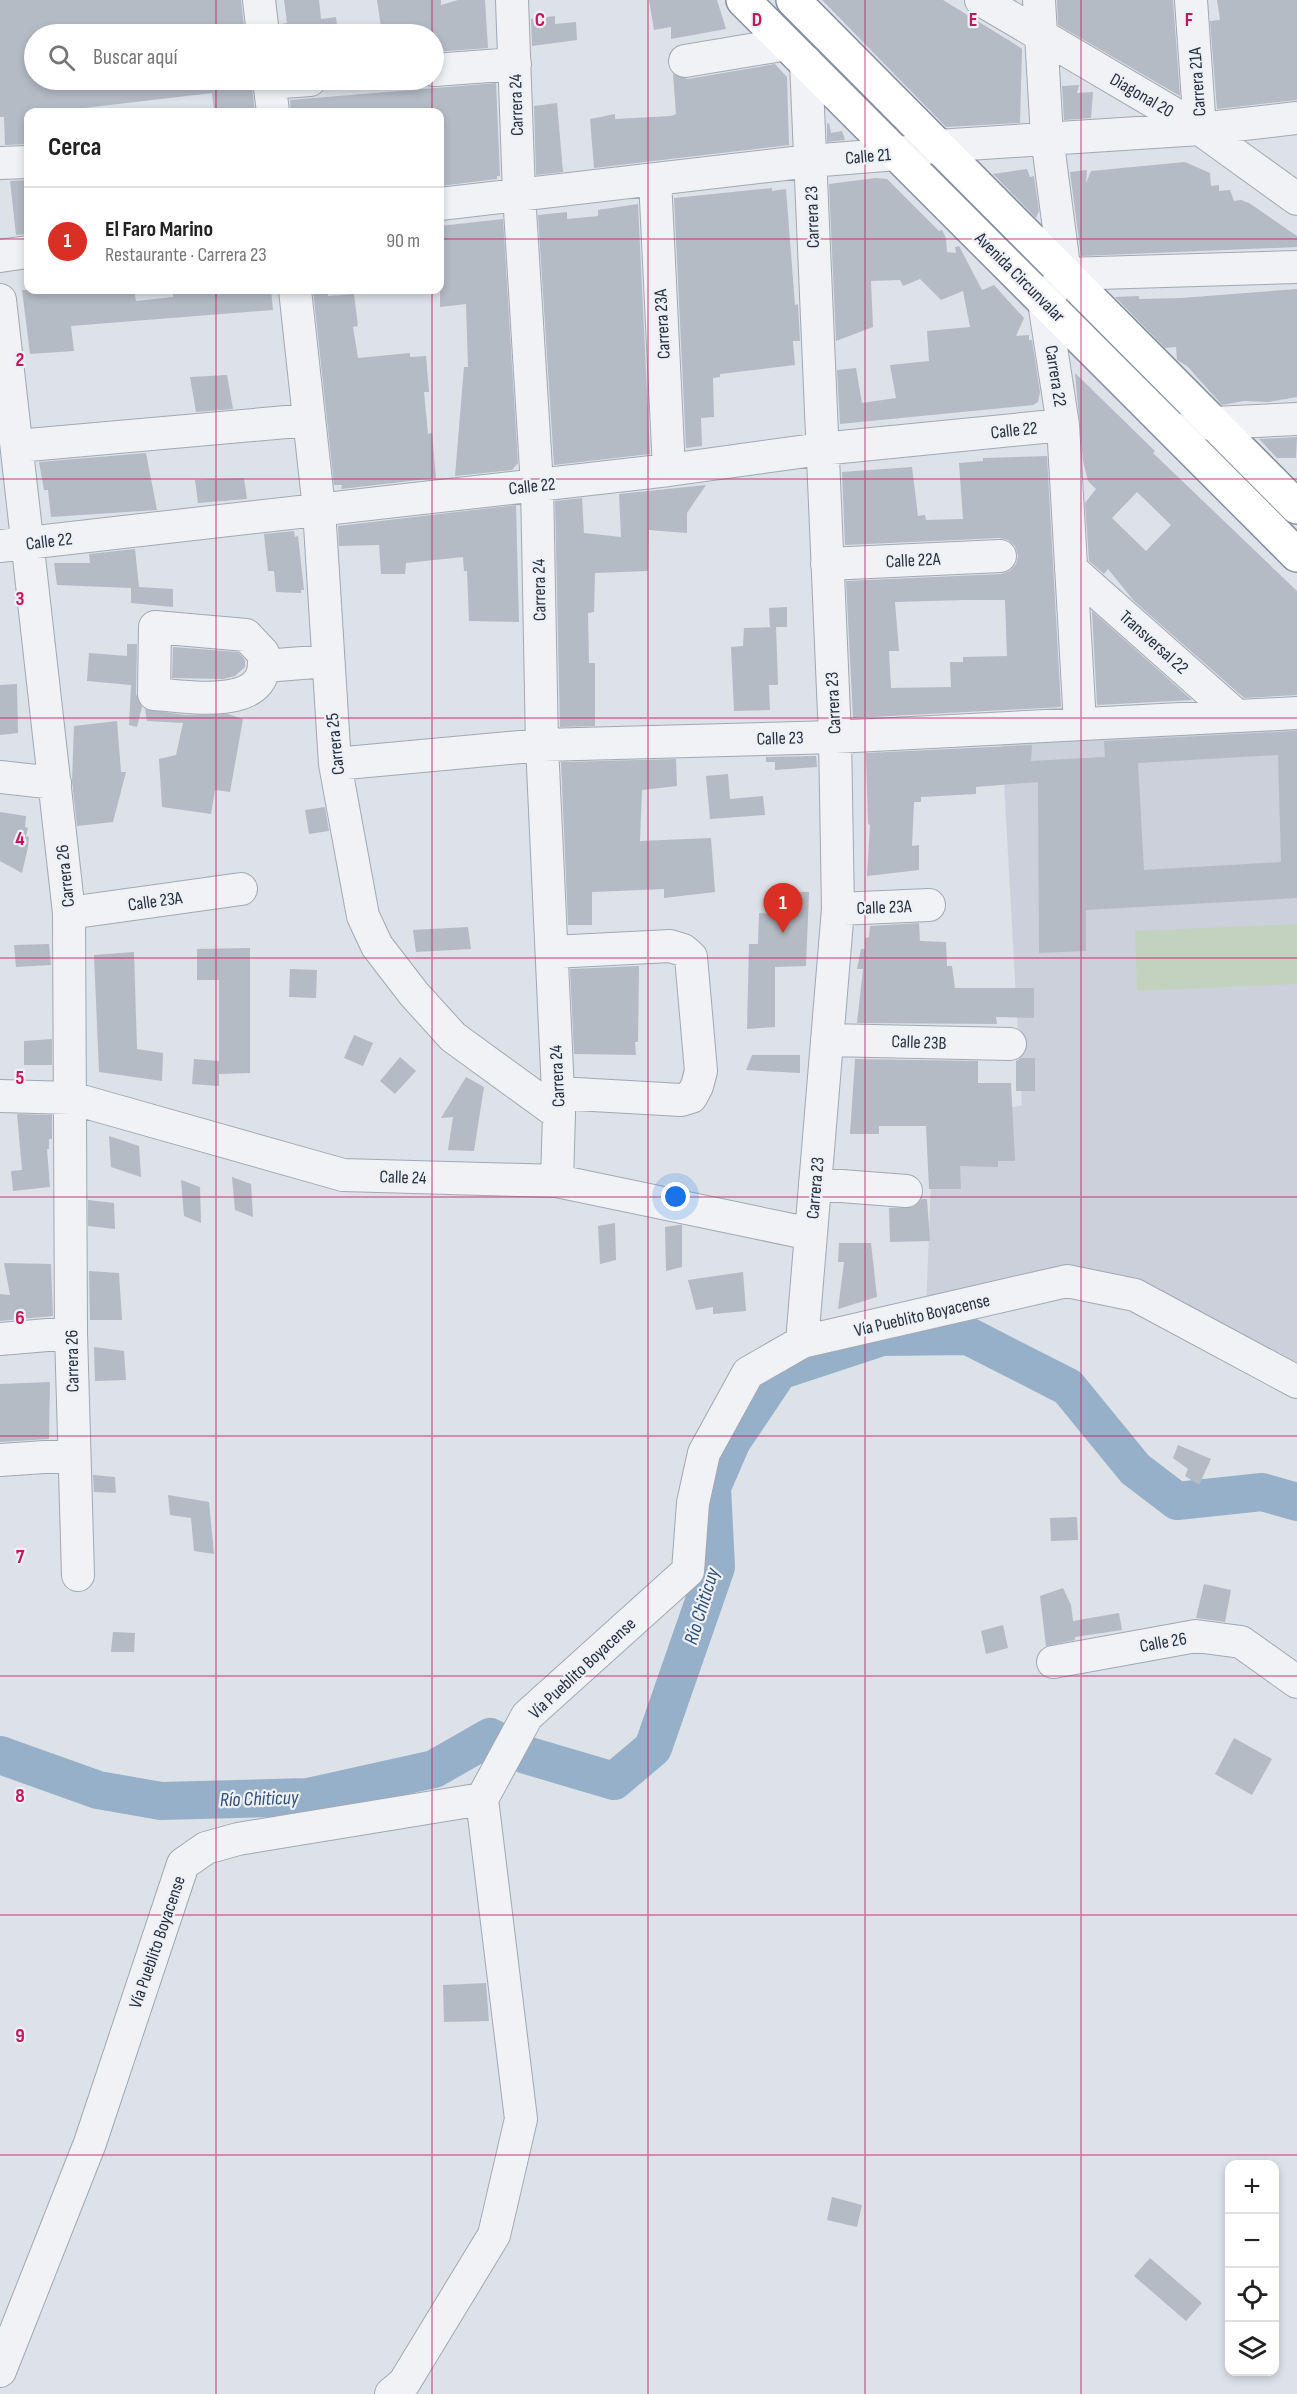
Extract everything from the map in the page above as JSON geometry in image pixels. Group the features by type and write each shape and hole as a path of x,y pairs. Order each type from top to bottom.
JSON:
{"highway":[{"name":"Avenida Circunvalar","path":"742,0 1297,555"},
{"name":"Avenida Circunvalar","path":"802,5 937,146 1297,507"}],"street":[{"path":"259,0 262,24"},
{"name":"Carrera 24","path":"512,0 519,194 537,485 542,745 558,1104 557,1181"},
{"name":"Diagonal 20","path":"981,0 1200,129 1297,199"},
{"path":"1039,0 1047,137 1065,274 1044,302"},
{"name":"Carrera 21A","path":"1191,0 1200,129"},
{"path":"685,61 796,53"},
{"name":"Carrera 23","path":"796,53 810,161 835,737 838,909 802,1342"},
{"path":"444,69 514,64"},
{"name":"Calle 21","path":"444,203 810,161 897,154 937,146 1047,137 1200,129 1297,118"},
{"path":"0,163 24,162"},
{"name":"Carrera 23A","path":"655,179 669,470"},
{"path":"0,256 24,253"},
{"path":"1065,274 1297,267"},
{"name":"Carrera 25","path":"295,294 319,509 335,764 363,916 377,946 414,994 453,1037 558,1104"},
{"name":"Carrera 26","path":"0,300 17,446 14,545 55,783 69,913 71,1333 78,1575"},
{"name":"Carrera 22","path":"1044,302 1063,425 1080,724"},
{"path":"1166,424 1215,424 1297,419"},
{"path":"17,446 309,420"},
{"name":"Calle 22","path":"14,545 669,470 821,449 1063,425"},
{"name":"Calle 22A","path":"827,564 1000,556"},
{"name":"Transversal 22","path":"1071,569 1237,716"},
{"path":"264,666 328,661"},
{"name":"Calle 23","path":"335,764 542,745 835,737 1297,713"},
{"path":"0,777 55,783"},
{"name":"Calle 23A","path":"69,913 241,889"},
{"name":"Calle 23A","path":"838,909 929,905"},
{"path":"552,952 670,946 683,950 691,957 701,1071 698,1086 691,1097 681,1100 558,1104"},
{"name":"Calle 23B","path":"827,1040 1011,1044"},
{"name":"Calle 24","path":"0,1096 71,1098 343,1175 557,1181 811,1234"},
{"path":"815,1184 906,1191"},
{"name":"Vía Pueblito Boyacense","path":"0,2371 90,2143 183,1864 206,1848 238,1839 482,1799 527,1716 688,1571 693,1503 704,1453 748,1373 802,1342 1067,1281 1136,1295 1297,1382"},
{"path":"0,1339 71,1333"},
{"path":"0,1460 74,1455"},
{"name":"Calle 26","path":"1053,1662 1196,1636 1241,1642 1297,1682"},
{"path":"391,2394 404,2383 494,2235 521,2119 482,1799"}],"shaded area":[{"path":"1297,712 1297,1381 1126,1294 1058,1280 926,1311 933,1127 1022,1105 1001,727"}],"green space":[{"path":"1297,924 1297,984 1137,991 1135,931"}],"building":[{"path":"0,0 241,0 244,24 24,24 24,90 252,90 254,108 214,108 212,93 84,108 24,108 24,144 5,145 4,117 0,117"},
{"path":"284,0 319,0 321,19 336,17 337,24 281,24 287,23"},
{"path":"377,0 441,0 441,5 458,0 485,0 488,48 444,51 444,24 381,24"},
{"path":"649,0 717,0 726,29 671,39 671,27 654,30"},
{"path":"822,0 943,0 1010,41 1022,49 1020,123 946,127"},
{"path":"1057,0 1173,0 1180,96 1058,25"},
{"path":"1217,0 1297,0 1297,100 1217,109 1210,21 1220,20"},
{"path":"555,16 555,24 576,22 577,40 532,46 531,19"},
{"path":"775,64 787,77 789,145 594,168 590,119 615,114 615,119 671,116 676,114 673,74 688,79"},
{"path":"496,83 500,176 497,176 497,179 444,186 444,108 291,108 290,100 411,90 444,90 444,87"},
{"path":"1079,85 1077,93 1093,92 1091,118 1064,120 1062,86"},
{"path":"557,103 563,172 536,175 534,106"},
{"path":"829,123 831,133 842,131 845,140 827,142 827,124"},
{"path":"1185,162 1210,173 1211,186 1219,185 1219,191 1230,190 1234,201 1241,200 1249,203 1297,236 1297,247 1081,256 1070,172 1087,170 1086,183 1091,171"},
{"path":"1027,169 1030,177 1034,176 1039,211 1036,218 993,174"},
{"path":"876,178 887,179 939,231 942,230 946,238 947,252 956,253 955,247 959,246 982,290 994,285 1024,318 1016,336 1029,335 1029,340 1032,340 1040,392 1038,402 1033,405 840,424 837,370 856,368 862,403 896,398 890,365 929,361 927,331 970,327 963,291 941,300 920,279 903,286 900,280 871,281 873,327 836,341 829,184"},
{"path":"24,180 24,234 16,235 10,181"},
{"path":"772,188 772,191 786,189 800,341 793,341 795,365 720,374 720,377 713,378 714,417 701,418 702,446 686,448 674,198"},
{"path":"638,204 650,454 554,465 538,215 567,212 567,219 598,216 598,210"},
{"path":"503,219 518,463 512,470 455,476 464,367 468,367 466,304 440,307 440,294 444,294 444,226"},
{"path":"1297,289 1297,397 1269,402 1244,401 1222,405 1187,366 1177,360 1176,347 1165,348 1115,297 1181,298"},
{"path":"22,290 24,294 135,294 136,301 173,297 173,294 271,294 273,310 71,326 74,351 30,354"},
{"path":"313,294 328,294 328,296 354,294 358,326 353,327 358,358 410,353 410,357 426,356 429,392 424,392 428,434 432,433 436,478 341,489 342,485 334,485"},
{"path":"1075,373 1155,451 1153,453 1297,591 1297,695 1244,698 1134,601 1108,569 1104,574 1089,561 1085,503 1096,489 1088,481 1083,461","holes":["1137,492 1171,525 1146,551 1112,518"]},
{"path":"227,375 233,409 196,412 190,377"},
{"path":"1297,437 1296,458 1277,458 1259,439"},
{"path":"146,453 157,510 51,517 48,490 44,490 39,462"},
{"path":"1047,456 1061,707 853,718 846,581 1001,574 1010,571 1016,564 1018,556 1015,546 1008,540 999,538 845,545 842,472 912,467 918,516 925,515 926,520 963,519 959,463 983,461 983,458","holes":["1005,600 1007,656 963,657 963,662 950,662 951,687 891,688 889,651 899,651 895,602"]},
{"path":"244,478 247,499 198,503 195,480"},
{"path":"706,485 687,513 687,533 649,530 648,571 595,573 594,612 588,613 589,663 595,663 595,726 560,727 555,501 582,498 584,533 621,537 619,494"},
{"path":"516,505 519,622 469,621 467,571 464,571 463,557 406,563 405,574 381,574 379,545 339,546 338,526"},
{"path":"294,531 295,537 298,536 304,590 301,590 301,593 276,592 274,571 268,571 264,534"},
{"path":"135,549 139,587 173,589 173,607 131,603 131,588 57,585 54,563 90,563 89,554"},
{"path":"787,607 787,627 770,627 769,608"},
{"path":"1092,611 1192,700 1097,705"},
{"path":"776,627 778,685 769,685 770,710 734,711 731,647 743,646 744,628"},
{"path":"127,644 137,644 136,694 142,707 137,727 129,725 131,685 87,681 89,653 127,656"},
{"path":"173,647 238,652 245,660 245,667 235,676 223,679 172,678"},
{"path":"17,684 18,733 0,735 0,685"},
{"path":"145,709 185,715 228,714 243,719 230,792 215,790 211,814 162,807 159,759 176,755 183,723 147,721"},
{"path":"117,721 121,772 126,772 113,822 77,826 72,781 74,726"},
{"path":"1297,731 1297,898 1086,910 1086,951 1039,953 1038,782 976,787 976,794 921,797 921,802 914,802 912,846 919,845 919,870 867,876 870,825 868,824 866,753 1032,745 1031,761 1105,757 1104,741","holes":["1278,755 1281,862 1144,870 1138,763"]},
{"path":"816,756 817,767 775,770 775,762 766,762 766,757"},
{"path":"676,759 677,786 642,790 640,841 711,838 715,892 664,898 664,889 592,892 592,925 568,925 561,762"},
{"path":"728,774 730,799 763,796 765,815 710,819 706,776"},
{"path":"325,807 329,831 309,834 305,810"},
{"path":"0,812 26,816 25,827 28,828 26,836 29,837 22,873 0,861"},
{"path":"769,891 809,892 806,966 775,967 775,1027 747,1029 749,944 758,944 759,913 769,914"},
{"path":"919,923 920,941 946,942 947,966 952,966 955,988 1034,988 1034,1018 996,1017 997,1024 857,1023 863,969 857,969 861,949 865,949 865,938 869,937 870,926"},
{"path":"468,927 471,949 416,952 413,930"},
{"path":"49,944 51,965 16,967 14,945"},
{"path":"250,948 250,1073 219,1074 219,1086 192,1084 194,1059 219,1061 219,980 197,980 197,949"},
{"path":"134,952 137,1049 163,1053 162,1081 99,1072 94,955"},
{"path":"639,966 636,1055 574,1054 570,969"},
{"path":"290,969 317,970 316,998 289,997"},
{"path":"354,1035 373,1043 363,1066 344,1058"},
{"path":"52,1039 52,1065 24,1065 24,1041"},
{"path":"752,1055 800,1055 800,1073 746,1070"},
{"path":"400,1057 416,1071 395,1094 380,1081"},
{"path":"1021,1058 1035,1058 1035,1091 1016,1091 1016,1061"},
{"path":"855,1059 978,1061 978,1083 1011,1083 1015,1161 998,1161 998,1167 960,1166 961,1189 929,1189 926,1126 879,1126 879,1134 850,1134"},
{"path":"466,1077 484,1087 474,1151 448,1150 453,1117 441,1118"},
{"path":"17,1114 52,1115 52,1139 49,1139 49,1149 47,1149 50,1187 13,1191 11,1171 22,1170"},
{"path":"109,1136 139,1146 141,1177 111,1167"},
{"path":"232,1177 251,1184 253,1217 235,1210"},
{"path":"181,1180 200,1187 201,1223 184,1216"},
{"path":"922,1199 927,1199 930,1241 890,1242 889,1208 913,1207"},
{"path":"88,1200 114,1203 115,1229 88,1226"},
{"path":"615,1223 616,1260 600,1264 598,1226"},
{"path":"682,1225 682,1267 666,1271 665,1227"},
{"path":"839,1243 871,1243 877,1297 838,1309 844,1262 838,1262"},
{"path":"4,1263 51,1264 53,1316 0,1321 0,1294 10,1295"},
{"path":"89,1271 119,1273 122,1320 90,1320"},
{"path":"743,1272 746,1311 713,1314 713,1307 696,1310 688,1280"},
{"path":"94,1347 124,1351 126,1380 95,1381"},
{"path":"50,1382 49,1439 0,1442 0,1384"},
{"path":"1178,1445 1211,1459 1199,1485 1185,1476 1188,1469 1173,1458"},
{"path":"93,1475 115,1477 116,1493 94,1492"},
{"path":"168,1495 209,1502 214,1554 194,1551 191,1518 170,1515"},
{"path":"1077,1517 1078,1540 1051,1541 1050,1518"},
{"path":"1204,1584 1231,1590 1225,1622 1196,1618"},
{"path":"1063,1588 1071,1605 1073,1621 1119,1613 1122,1630 1075,1637 1075,1640 1046,1646 1040,1596"},
{"path":"1003,1625 1008,1648 986,1654 981,1631"},
{"path":"113,1632 135,1633 134,1652 111,1652"},
{"path":"1234,1738 1272,1759 1252,1795 1215,1774"},
{"path":"486,1983 489,2021 444,2022 443,1985"},
{"path":"832,2197 862,2205 857,2227 827,2220"},
{"path":"1150,2258 1202,2303 1186,2321 1134,2276"}],"waterway":[{"name":"Río Chiticuy","path":"0,1755 98,1790 161,1801 308,1797 434,1769 490,1737 526,1755 614,1781 653,1748 716,1567 712,1487 732,1441 779,1371 882,1337 968,1336 1068,1387 1135,1469 1177,1501 1262,1492 1297,1502"}],"place":[{"name":"El Faro Marino","path":"783,933"}]}
